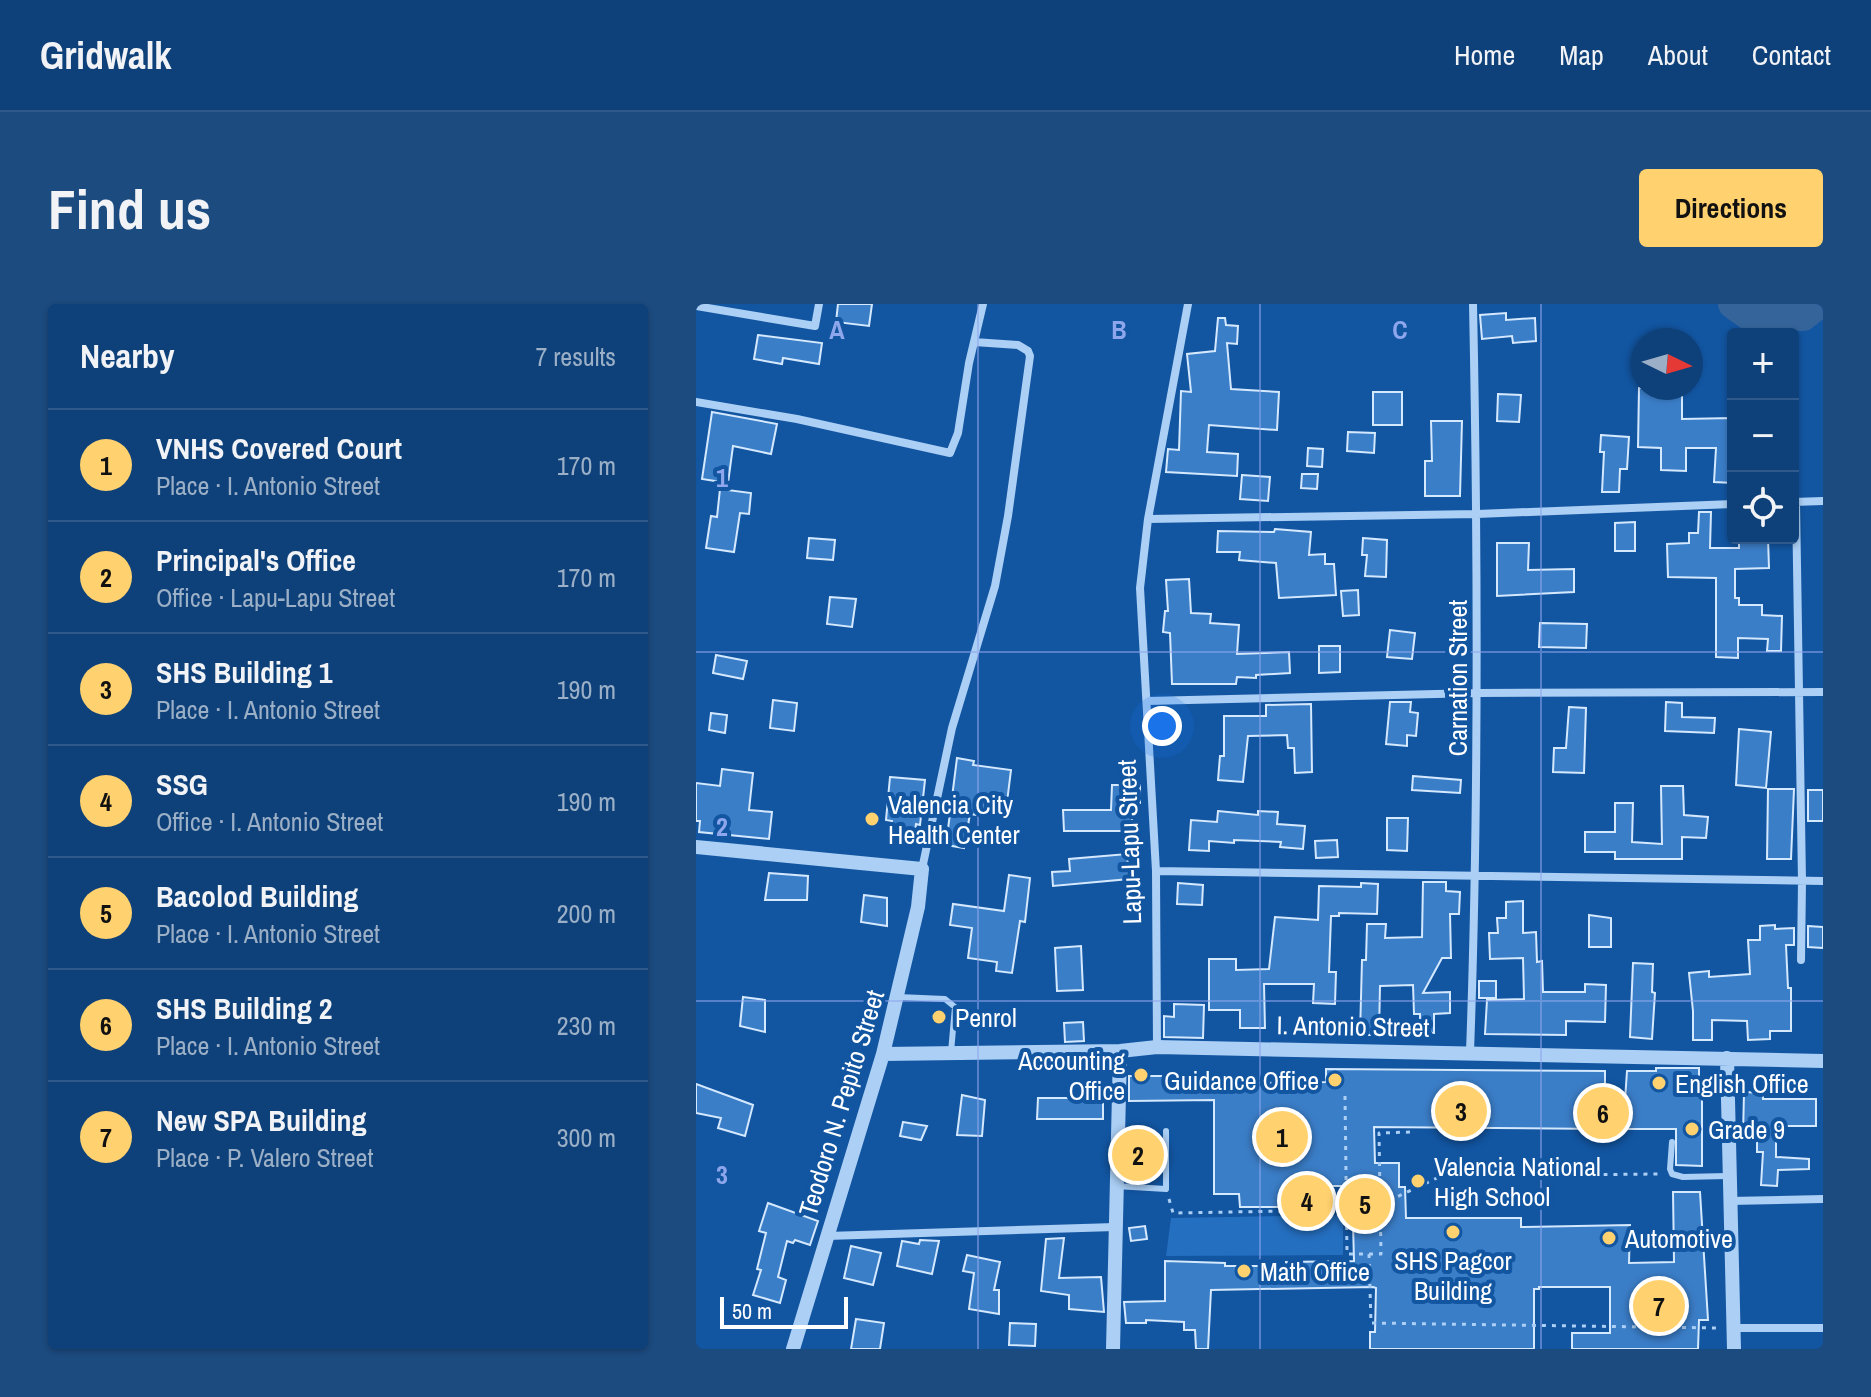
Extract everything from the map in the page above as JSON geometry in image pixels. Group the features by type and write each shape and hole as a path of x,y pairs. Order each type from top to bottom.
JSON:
{"street":[{"path":"696,306 815,326 819,304"},
{"path":"696,402 797,419 946,454 954,449 983,304"},
{"name":"Lapu-Lapu Street","path":"1157,1047 1156,871 1140,588 1148,519 1188,304"},
{"name":"Carnation Street","path":"1470,1052 1476,875 1477,693 1473,304"},
{"path":"696,847 922,869 952,728 1001,558 1030,356 1018,345 974,342"},
{"path":"1799,502 1823,501"},
{"path":"1148,519 1477,514 1727,504"},
{"path":"1795,544 1800,692 1801,960"},
{"path":"1147,701 1477,693 1823,692"},
{"name":"Teodoro N. Pepito Street","path":"793,1349 883,1054 918,907 922,869"},
{"path":"1156,871 1823,881"},
{"name":"I. Antonio Street","path":"883,1054 1120,1051 1157,1047 1823,1061"},
{"path":"1113,1349 1120,1051"},
{"path":"1727,1058 1734,1349"},
{"path":"1729,1201 1823,1199"},
{"path":"826,1236 1115,1227"},
{"path":"1733,1328 1823,1328"}],"lane":[{"path":"898,997 945,999 955,1007 951,1053"},
{"path":"1116,1186 1166,1189 1166,1131"},
{"path":"1672,1142 1672,1174 1683,1177 1729,1176"}],"path":[{"path":"1345,1096 1347,1254 1381,1254 1379,1133 1411,1132"},
{"path":"1380,1205 1441,1176 1672,1174"},
{"path":"1166,1189 1173,1213 1347,1210"},
{"path":"1369,1254 1371,1323 1733,1328"}],"shaded area":[{"path":"1343,1215 1343,1255 1166,1256 1171,1218"}],"building":[{"path":"838,304 872,304 869,326 836,322"},
{"path":"1506,313 1506,320 1535,318 1536,341 1513,343 1512,336 1482,339 1480,315"},
{"path":"1218,318 1225,318 1226,325 1238,326 1237,344 1227,343 1231,389 1279,392 1277,430 1209,425 1207,452 1238,454 1237,476 1166,472 1168,449 1179,450 1181,391 1191,392 1187,354 1215,351"},
{"path":"758,335 822,343 819,364 783,358 782,364 754,359"},
{"path":"1373,392 1402,392 1402,425 1373,425"},
{"path":"1498,394 1521,395 1519,422 1497,421"},
{"path":"1639,400 1682,400 1682,419 1727,418 1727,483 1714,482 1716,448 1686,448 1686,471 1661,470 1661,448 1638,447"},
{"path":"712,412 777,424 771,454 733,446 728,483 702,479"},
{"path":"1431,421 1462,421 1460,496 1425,496 1425,461 1432,461"},
{"path":"1348,432 1375,433 1374,453 1347,451"},
{"path":"1601,435 1629,437 1627,469 1620,469 1619,492 1602,492 1604,452 1600,452"},
{"path":"1308,448 1323,449 1322,467 1307,466"},
{"path":"1302,474 1318,474 1317,489 1301,488"},
{"path":"1242,475 1270,477 1268,501 1240,499"},
{"path":"720,489 751,493 749,514 740,513 734,552 706,548 711,516 717,517"},
{"path":"1699,512 1711,512 1710,548 1768,544 1769,568 1735,569 1735,598 1739,598 1739,605 1762,605 1762,615 1782,616 1781,651 1767,651 1768,639 1738,638 1738,658 1716,657 1716,578 1668,577 1667,544 1689,543 1689,533 1698,533"},
{"path":"1635,522 1635,551 1615,551 1615,523"},
{"path":"1275,529 1311,532 1309,555 1325,554 1325,564 1334,564 1336,595 1279,598 1276,563 1239,560 1240,552 1217,552 1218,531 1274,532"},
{"path":"809,538 835,540 833,560 807,558"},
{"path":"1363,538 1387,540 1386,577 1365,576 1367,555 1362,555"},
{"path":"1497,543 1529,543 1528,570 1574,569 1574,592 1497,596"},
{"path":"1189,579 1191,613 1211,614 1210,623 1239,625 1237,654 1289,652 1290,673 1256,675 1256,678 1237,677 1236,684 1172,684 1170,633 1163,632 1165,611 1168,611 1166,580"},
{"path":"1358,590 1359,615 1343,616 1341,591"},
{"path":"830,597 856,599 852,627 827,624"},
{"path":"1540,623 1587,624 1586,648 1539,647"},
{"path":"1390,630 1415,633 1412,659 1387,657"},
{"path":"1319,646 1340,646 1340,672 1319,673"},
{"path":"716,655 747,661 743,679 713,673"},
{"path":"773,700 797,703 794,731 770,728"},
{"path":"1390,702 1411,702 1410,712 1418,713 1416,736 1407,735 1407,746 1386,744"},
{"path":"1666,702 1682,703 1682,717 1715,718 1714,733 1665,731"},
{"path":"1311,704 1312,772 1295,773 1294,748 1288,748 1287,735 1248,736 1243,782 1218,780 1220,756 1224,756 1224,716 1266,716 1266,705"},
{"path":"1569,707 1586,708 1584,773 1553,772 1554,748 1566,748"},
{"path":"711,713 727,715 725,733 709,730"},
{"path":"1739,729 1771,732 1766,788 1736,785"},
{"path":"957,758 974,761 973,765 1011,770 1007,802 985,799 984,816 970,814 964,848 940,844 943,828 948,829"},
{"path":"722,769 753,773 749,810 772,812 769,839 699,832 696,783 720,786"},
{"path":"1413,776 1461,780 1460,793 1412,790"},
{"path":"890,777 925,780 920,825 916,824 915,831 891,828 892,821 886,820"},
{"path":"1112,785 1140,785 1140,803 1132,803 1132,831 1064,831 1063,810 1111,810"},
{"path":"1661,786 1683,786 1684,815 1708,817 1706,838 1682,837 1682,859 1615,859 1615,852 1585,852 1585,832 1615,832 1615,803 1633,803 1632,842 1662,844"},
{"path":"1768,789 1794,789 1791,859 1767,859"},
{"path":"1808,790 1823,790 1823,821 1808,821"},
{"path":"1218,811 1258,815 1258,811 1278,812 1277,824 1305,826 1303,849 1280,847 1281,842 1234,840 1234,843 1209,841 1209,851 1189,850 1191,820 1217,822"},
{"path":"1387,818 1408,818 1407,851 1387,850"},
{"path":"1337,840 1338,857 1316,858 1315,841"},
{"path":"1127,854 1129,879 1053,886 1052,872 1070,871 1069,859"},
{"path":"769,873 808,876 807,900 765,900"},
{"path":"1009,875 1030,878 1025,922 1020,921 1012,973 996,971 997,962 968,958 972,928 950,925 953,904 1004,911"},
{"path":"1423,882 1446,882 1446,891 1460,892 1459,914 1450,914 1451,958 1442,958 1423,993 1450,992 1450,1013 1434,1014 1434,1033 1420,1032 1420,1014 1414,1014 1413,985 1380,986 1379,1035 1360,1035 1362,960 1366,960 1367,924 1386,924 1385,938 1422,937"},
{"path":"1178,883 1203,885 1202,905 1177,904"},
{"path":"1361,883 1378,884 1377,914 1339,913 1339,916 1331,916 1329,972 1336,972 1335,1004 1313,1003 1314,984 1264,984 1265,1028 1240,1028 1240,1010 1209,1010 1209,959 1236,959 1236,970 1269,969 1275,917 1318,920 1319,886 1361,887"},
{"path":"864,895 887,898 887,926 861,922"},
{"path":"1523,901 1523,933 1536,932 1537,962 1542,961 1543,992 1585,992 1585,984 1606,985 1605,1022 1566,1021 1566,1035 1485,1034 1487,1000 1524,999 1523,958 1490,959 1489,933 1498,933 1497,918 1506,918 1506,902"},
{"path":"1589,915 1611,918 1611,947 1589,947"},
{"path":"1775,925 1775,929 1794,928 1794,945 1786,945 1788,988 1791,988 1791,1031 1770,1031 1770,1039 1748,1040 1747,1021 1712,1020 1712,1040 1693,1040 1689,973 1709,971 1709,977 1750,974 1748,940 1760,940 1760,926"},
{"path":"1808,926 1823,927 1823,948 1808,947"},
{"path":"1081,946 1083,990 1057,991 1055,948"},
{"path":"1633,963 1653,964 1652,1039 1630,1037"},
{"path":"1479,981 1496,981 1496,998 1479,998"},
{"path":"743,997 765,1000 765,1032 740,1026"},
{"path":"1174,1004 1204,1005 1203,1038 1164,1037 1164,1016 1174,1017"},
{"path":"1083,1022 1084,1041 1065,1042 1064,1023"},
{"path":"1656,1068 1699,1068 1702,1166 1676,1165 1676,1129 1623,1129 1627,1071 1656,1071"},
{"path":"1326,1069 1605,1071 1605,1129 1374,1127 1375,1163 1399,1163 1399,1187 1405,1187 1406,1218 1521,1218 1521,1227 1630,1225 1629,1263 1674,1262 1673,1192 1700,1192 1708,1320 1699,1320 1698,1349 1572,1349 1572,1333 1610,1333 1610,1287 1534,1289 1534,1349 1370,1349 1370,1332 1375,1332 1376,1288 1373,1287 1211,1290 1208,1349 1196,1349 1195,1330 1184,1330 1184,1322 1146,1320 1146,1323 1126,1323 1124,1302 1165,1301 1165,1261 1225,1263 1225,1266 1286,1266 1286,1262 1354,1261 1352,1186 1323,1186 1323,1191 1315,1191 1316,1207 1240,1207 1239,1194 1214,1194 1214,1100 1129,1101 1129,1076 1211,1076 1212,1088 1242,1088 1242,1083 1326,1082"},
{"path":"696,1084 753,1105 745,1136 718,1128 721,1118 696,1113"},
{"path":"1744,1092 1763,1093 1763,1099 1816,1099 1816,1126 1776,1126 1776,1157 1809,1159 1809,1169 1778,1170 1777,1186 1761,1185 1763,1152 1757,1152 1757,1136 1743,1136"},
{"path":"962,1095 985,1100 982,1136 957,1135"},
{"path":"1038,1098 1103,1098 1103,1119 1037,1119"},
{"path":"903,1122 927,1126 921,1140 900,1136"},
{"path":"1152,1131 1148,1164 1128,1164 1128,1132"},
{"path":"768,1203 818,1221 810,1245 787,1241 778,1277 786,1280 780,1303 753,1295 761,1270 757,1269 766,1233 759,1231"},
{"path":"1145,1226 1147,1239 1131,1241 1129,1228"},
{"path":"1064,1238 1059,1278 1101,1277 1104,1312 1069,1309 1069,1295 1041,1291 1046,1239"},
{"path":"920,1240 939,1241 932,1274 897,1266 902,1241 919,1244"},
{"path":"851,1246 881,1253 873,1285 844,1278"},
{"path":"967,1255 1000,1262 994,1290 999,1290 999,1314 969,1309 974,1273 963,1271"},
{"path":"856,1319 884,1323 880,1349 851,1349"},
{"path":"1010,1323 1036,1324 1035,1346 1009,1345"}],"waterway":[{"path":"1733,304 1750,316 1803,316 1818,304"}],"place":[{"name":"Valencia City Health Center","path":"872,819"},
{"name":"Penrol","path":"939,1017"},
{"name":"Accounting Office","path":"1141,1075"},
{"name":"Guidance Office","path":"1335,1080"},
{"name":"English Office","path":"1659,1083"},
{"name":"SHS Building 1","path":"1461,1111"},
{"name":"SHS Building 2","path":"1603,1113"},
{"name":"Grade 9","path":"1692,1129"},
{"name":"VNHS Covered Court","path":"1282,1137"},
{"name":"Principal's Office","path":"1138,1155"},
{"name":"Valencia National High School","path":"1418,1181"},
{"name":"SSG","path":"1307,1201"},
{"name":"Bacolod Building","path":"1365,1204"},
{"name":"SHS Pagcor Building","path":"1453,1232"},
{"name":"Automotive","path":"1609,1238"},
{"name":"Math Office","path":"1244,1271"},
{"name":"New SPA Building","path":"1659,1306"}]}
